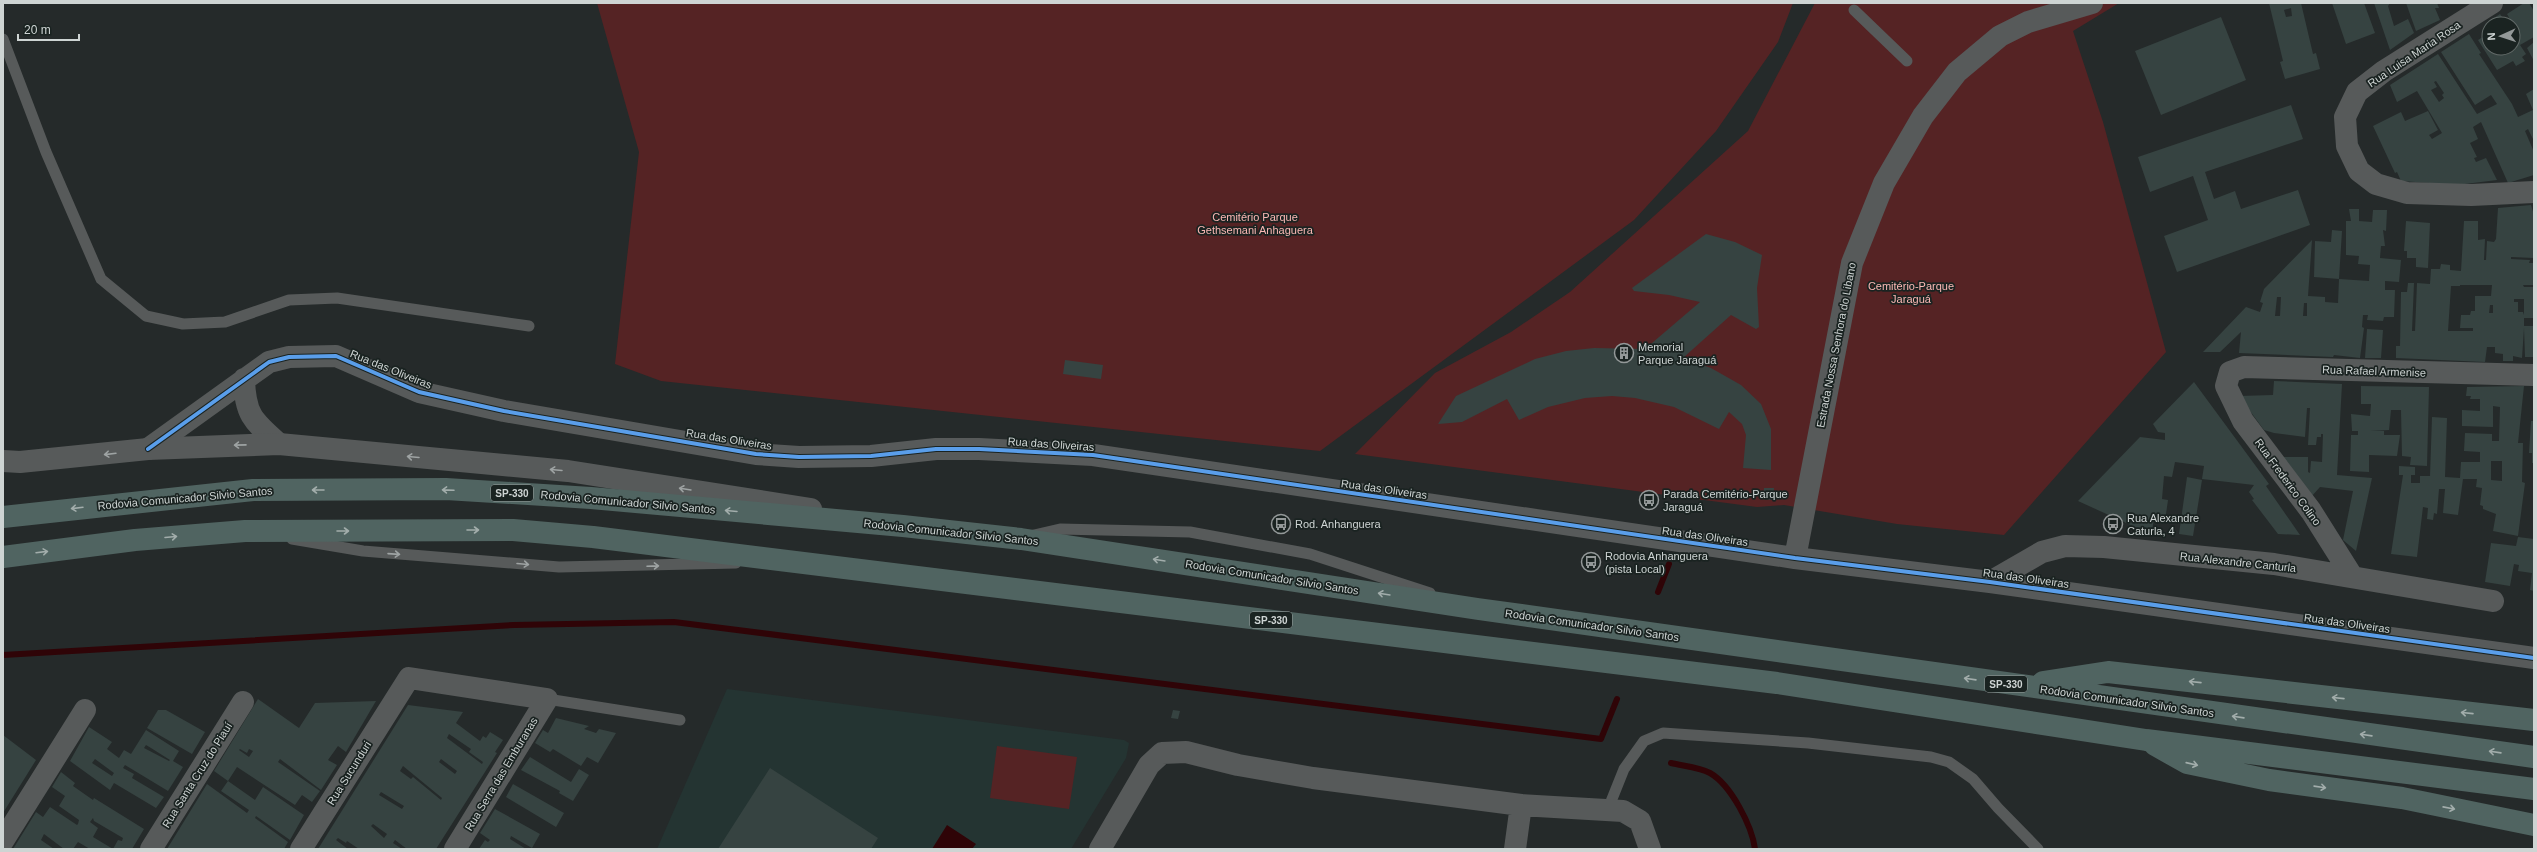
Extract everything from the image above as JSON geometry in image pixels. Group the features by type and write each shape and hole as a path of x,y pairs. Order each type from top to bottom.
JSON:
{"highway":[{"name":"Rodovia Comunicador Silvio Santos","path":"3,517 253,490 446,490 591,498 902,526 1021,539 1478,609 2534,757"},
{"name":"SP-330","path":"3,557 135,540 244,531 513,530 593,537 1777,684 2146,740 2534,790"},
{"path":"2019,686 2108,672 2534,720"},
{"path":"2146,740 2187,763 2269,780 2402,798 2534,825"}],"street":[{"name":"Estrada Nossa Senhora do Libano","path":"1795,558 1852,263 1884,183 1923,116 1957,72 2000,36 2028,22 2092,3"},
{"name":"Rua Luisa Maria Rosa","path":"2492,3 2384,71 2357,92 2345,118 2348,146 2359,171 2376,184 2407,193 2471,195 2534,192"},
{"name":"Rua das Oliveiras","path":"148,449 269,362 289,357 336,356 419,392 504,411 756,454 799,457 847,456 936,449 979,449 1093,455 1795,558 1990,582 2534,658"},
{"name":"Rua Rafael Armenise","path":"2226,386 2230,372 2244,367 2534,375"},
{"path":"244,379 245,403 256,423 279,444"},
{"name":"Rua Frederico Colino","path":"2226,386 2243,421 2311,511 2352,576"},
{"path":"3,461 20,462 148,449 279,444 568,472 763,501 902,526"},
{"name":"Rua Alexandre Canturla","path":"1990,582 2042,552 2065,546 2104,547 2274,564 2352,576 2493,602"},
{"name":"Rua Sucunduri","path":"301,849 409,678 547,699"},
{"name":"Rua Serra das Emburanas","path":"455,849 547,699"},
{"name":"Rua Santa Cruz do Piauí","path":"151,849 243,702"},
{"path":"3,841 85,710"},
{"path":"1100,849 1149,765 1162,753 1186,752 1238,765 1313,778 1521,805 1623,811 1640,821 1650,849"},
{"path":"1515,849 1521,805"}],"lane":[{"path":"1854,10 1907,62"},
{"path":"3,39 46,152 101,279 146,316 184,324 225,322 289,300 336,298 530,326"},
{"path":"1021,539 1060,529 1190,532 1310,554 1478,609"},
{"path":"244,531 363,551 559,567 803,562"},
{"path":"547,699 680,720"},
{"path":"1608,809 1624,768 1644,742 1663,733 1808,743 1909,753 1949,762 1973,779 2038,849"}],"shaded area":[{"path":"727,689 1124,740 1129,743 1126,758 1071,849 657,849"},
{"path":"947,825 976,844 972,849 932,849"}],"green space":[{"name":"Cemitério Parque Gethsemani Anhaguera","path":"597,3 1793,3 1778,42 1716,131 1634,220 1320,451 661,381 615,364 639,152"},
{"name":"Cemitério-Parque Jaraguá","path":"1815,3 2119,3 2073,31 2103,122 2166,352 2004,535 1897,524 1784,505 1757,507 1355,454 1435,373 1511,332 1570,292 1748,131"},
{"path":"997,746 1077,757 1069,809 990,798"}],"building":[{"path":"2269,3 2301,3 2313,54 2316,53 2320,69 2285,79 2280,62 2283,61","holes":["2291,8 2292,16 2286,17 2284,10"]},
{"path":"2332,3 2364,3 2375,33 2346,44"},
{"path":"2374,3 2390,3 2388,6 2394,26 2408,19 2414,33 2390,50"},
{"path":"2406,3 2437,3 2439,8 2435,8 2440,20 2416,31"},
{"path":"2524,3 2529,3 2534,11 2534,37 2521,44 2521,16 2508,16 2507,14"},
{"path":"2221,17 2246,80 2161,115 2135,51"},
{"path":"2469,34 2481,53 2479,54 2512,104 2518,117 2533,110 2526,94 2534,89 2534,141 2528,129 2525,131 2534,152 2534,175 2508,183 2481,122 2473,127 2478,139 2470,143 2477,157 2474,158 2476,162 2486,158 2497,180 2457,185 2401,181 2397,172 2395,173 2373,126 2401,112 2405,121 2428,111 2438,130 2429,135 2432,139 2442,133 2417,91 2397,102 2390,85 2438,54 2477,114 2497,104 2491,95 2475,105 2441,52","holes":["2436,81 2444,93 2442,95 2444,98 2439,102 2431,90 2437,87 2434,82"]},
{"path":"2534,42 2534,61 2527,48"},
{"path":"2521,46 2526,54 2522,57 2525,61 2516,66 2513,61 2497,70 2488,56 2521,56"},
{"path":"2291,105 2303,139 2205,172 2214,199 2235,191 2241,209 2298,190 2310,225 2177,272 2164,236 2208,220 2193,176 2150,192 2138,157"},
{"path":"2531,205 2534,215 2534,258 2511,257 2511,259 2530,260 2529,263 2533,263 2534,285 2523,285 2524,287 2534,287 2534,318 2524,318 2524,326 2534,326 2534,357 2525,357 2524,328 2522,358 2513,356 2513,361 2503,361 2503,354 2495,353 2495,347 2487,347 2485,362 2396,358 2396,346 2400,346 2401,292 2407,292 2408,283 2414,283 2412,331 2415,331 2417,283 2430,284 2431,269 2440,269 2441,264 2450,265 2450,270 2461,271 2464,221 2478,221 2478,240 2485,239 2484,260 2486,260 2487,241 2494,242 2496,239 2498,208","holes":["2492,285 2491,296 2475,296 2475,311 2471,311 2470,315 2461,315 2460,328 2473,328 2473,331 2448,331 2451,286","2514,299 2524,299 2524,315 2523,312 2518,312 2518,302 2514,302","2490,305 2493,305 2493,313 2489,313"]},
{"path":"2349,209 2359,209 2359,221 2372,222 2373,210 2387,210 2386,231 2383,230 2385,246 2381,246 2380,258 2401,260 2399,282 2385,281 2385,290 2395,290 2394,317 2384,317 2383,321 2367,320 2368,315 2363,315 2362,327 2364,328 2360,358 2334,355 2333,357 2239,353 2241,332 2220,352 2203,352 2246,307 2260,312 2263,303 2260,302 2264,289 2312,240 2308,296 2325,297 2325,302 2338,303 2339,279 2369,281 2370,265 2358,264 2359,256 2346,255 2346,221 2351,221","holes":["2277,297 2281,297 2280,316 2275,316","2304,303 2307,303 2307,316 2303,316"]},
{"path":"2406,221 2430,223 2428,268 2416,267 2416,258 2407,258 2407,251 2404,251"},
{"path":"2332,230 2342,231 2339,279 2314,277 2315,241 2331,242"},
{"name":"Memorial Parque Jaraguá","path":"1706,234 1735,242 1762,255 1757,288 1759,327 1756,329 1731,315 1683,358 1711,368 1741,385 1761,404 1771,429 1771,470 1743,468 1746,435 1742,424 1729,412 1719,429 1674,407 1635,398 1612,396 1585,398 1548,407 1519,420 1507,399 1462,422 1438,424 1456,396 1535,359 1566,351 1594,348 1645,349 1700,302 1669,295 1634,291 1632,288"},
{"path":"2367,329 2383,330 2381,358 2365,358"},
{"path":"1065,360 1103,365 1101,379 1063,374"},
{"path":"2274,381 2342,384 2337,475 2372,478 2356,551 2343,540 2353,491 2320,487 2311,497 2282,457 2308,457 2308,472 2310,473 2311,461 2322,462 2323,434 2321,434 2321,437 2317,437 2316,445 2308,445 2310,408 2307,408 2305,437 2274,433 2264,430 2239,396 2273,395"},
{"path":"2194,382 2269,484 2266,486 2300,535 2278,534 2252,500 2254,499 2249,492 2254,485 2202,479 2204,466 2175,462 2172,477 2164,476 2162,499 2168,500 2165,521 2154,519 2152,530 2135,527 2078,501 2140,437 2165,440 2165,433 2158,432 2153,424"},
{"path":"2361,386 2429,387 2427,466 2410,465 2411,457 2402,456 2401,410 2391,410 2389,430 2370,431 2384,431 2384,435 2400,435 2397,456 2369,455 2369,472 2350,471 2351,435 2358,435 2358,431 2352,431 2351,414 2370,416 2371,404 2361,404"},
{"path":"2524,386 2518,443 2523,443 2522,482 2525,483 2518,536 2493,531 2496,514 2483,509 2483,506 2480,505 2482,488 2476,487 2477,479 2463,479 2458,515 2443,513 2445,489 2439,489 2437,514 2434,513 2433,520 2427,519 2428,508 2423,507 2417,557 2391,554 2403,475 2399,475 2399,466 2415,467 2415,475 2411,475 2411,483 2420,483 2420,476 2430,476 2432,417 2447,418 2445,477 2460,478 2461,462 2480,462 2480,452 2464,451 2465,433 2492,434 2492,441 2499,441 2500,407 2493,406 2493,427 2462,426 2462,410 2480,411 2480,399 2470,399 2471,396 2466,396 2467,387","holes":["2491,461 2502,461 2502,481 2491,480"]},
{"path":"2531,421 2534,421 2534,463 2532,463 2532,453 2529,453"},
{"path":"2187,477 2202,480 2193,536 2179,534"},
{"path":"1764,488 1774,488 1773,500 1763,499"},
{"path":"2518,537 2534,539 2534,591 2530,590 2532,573 2518,571 2519,565 2514,564 2510,586 2485,582 2491,543 2516,546"},
{"path":"258,699 299,728 315,703 376,701 346,752 338,746 328,760 337,765 321,790 280,759 278,762 320,791 312,802 302,795 295,805 237,767 228,781 214,771","holes":["240,749 247,753 249,749 253,751 249,757 239,750"]},
{"path":"408,705 463,712 456,723 480,741 483,736 486,738 490,732 503,740 495,752 497,753 436,849 407,849 395,840 393,843 402,849 359,849 347,841 346,843 338,838 336,840 348,849 318,849","holes":["449,734 471,749 469,752 483,762 482,764 447,738","441,759 457,771 455,774 439,762","403,766 442,798 441,800 413,777 411,779 400,771","381,792 404,806 402,809 379,795","373,824 387,834 384,838 371,826"]},
{"path":"158,710 166,710 205,732 192,754 147,728"},
{"path":"1173,710 1180,711 1178,719 1171,718"},
{"path":"556,718 589,726 584,729 596,733 599,729 616,733 598,763 587,757 581,766 553,749 550,752 535,743 543,730 548,733"},
{"path":"89,727 112,742 107,749 119,758 124,750 131,754 146,730 179,751 173,761 183,767 168,791 125,765 123,768 134,774 132,778 164,797 156,808 114,783 110,790 70,761","holes":["146,745 151,748 170,760 169,761 144,748","95,759 114,773 112,776 92,763"]},
{"path":"3,735 36,760 3,813"},
{"path":"530,757 571,782 579,769 589,775 573,801 559,793 560,791 521,770"},
{"path":"770,768 878,838 871,849 718,849"},
{"path":"61,772 75,783 73,786 93,800 94,798 144,829 132,849 113,849 90,849 78,842 73,849 64,849 44,834 41,840 54,849 13,849 36,812 43,817 50,807 77,825 78,824 79,820 59,806 65,796 52,787","holes":["93,818 94,821 123,838 122,841 118,840 113,849 93,837 98,828 90,822"]},
{"path":"228,781 255,800 263,787 304,815 290,840 256,816 255,818 288,842 284,849 167,849 207,784 247,813 249,810 221,791"},
{"path":"513,784 564,813 556,827 506,797"},
{"path":"495,809 540,834 532,848 511,836 510,839 526,849 479,849 485,840 488,842 490,840 480,833"}],"waterway":[{"path":"1658,592 1669,564"},
{"path":"3,655 514,625 674,622 1601,739 1617,699"},
{"path":"1671,763 1701,769 1718,779 1733,796 1745,818 1750,829 1755,849"}],"cycle path":[{"path":"148,449 269,362 289,357 336,356 419,392 504,411 756,454 799,457 871,456 936,449 979,449 1093,455 1795,558 1990,582 2534,658"}],"place":[{"name":"Memorial Parque Jaraguá","path":"1624,353"},
{"name":"Parada Cemitério-Parque Jaraguá","path":"1649,500"},
{"name":"Rod. Anhanguera","path":"1281,524"},
{"name":"Rua Alexandre Caturla, 4","path":"2113,524"},
{"name":"Rodovia Anhanguera (pista Local)","path":"1591,562"}]}
